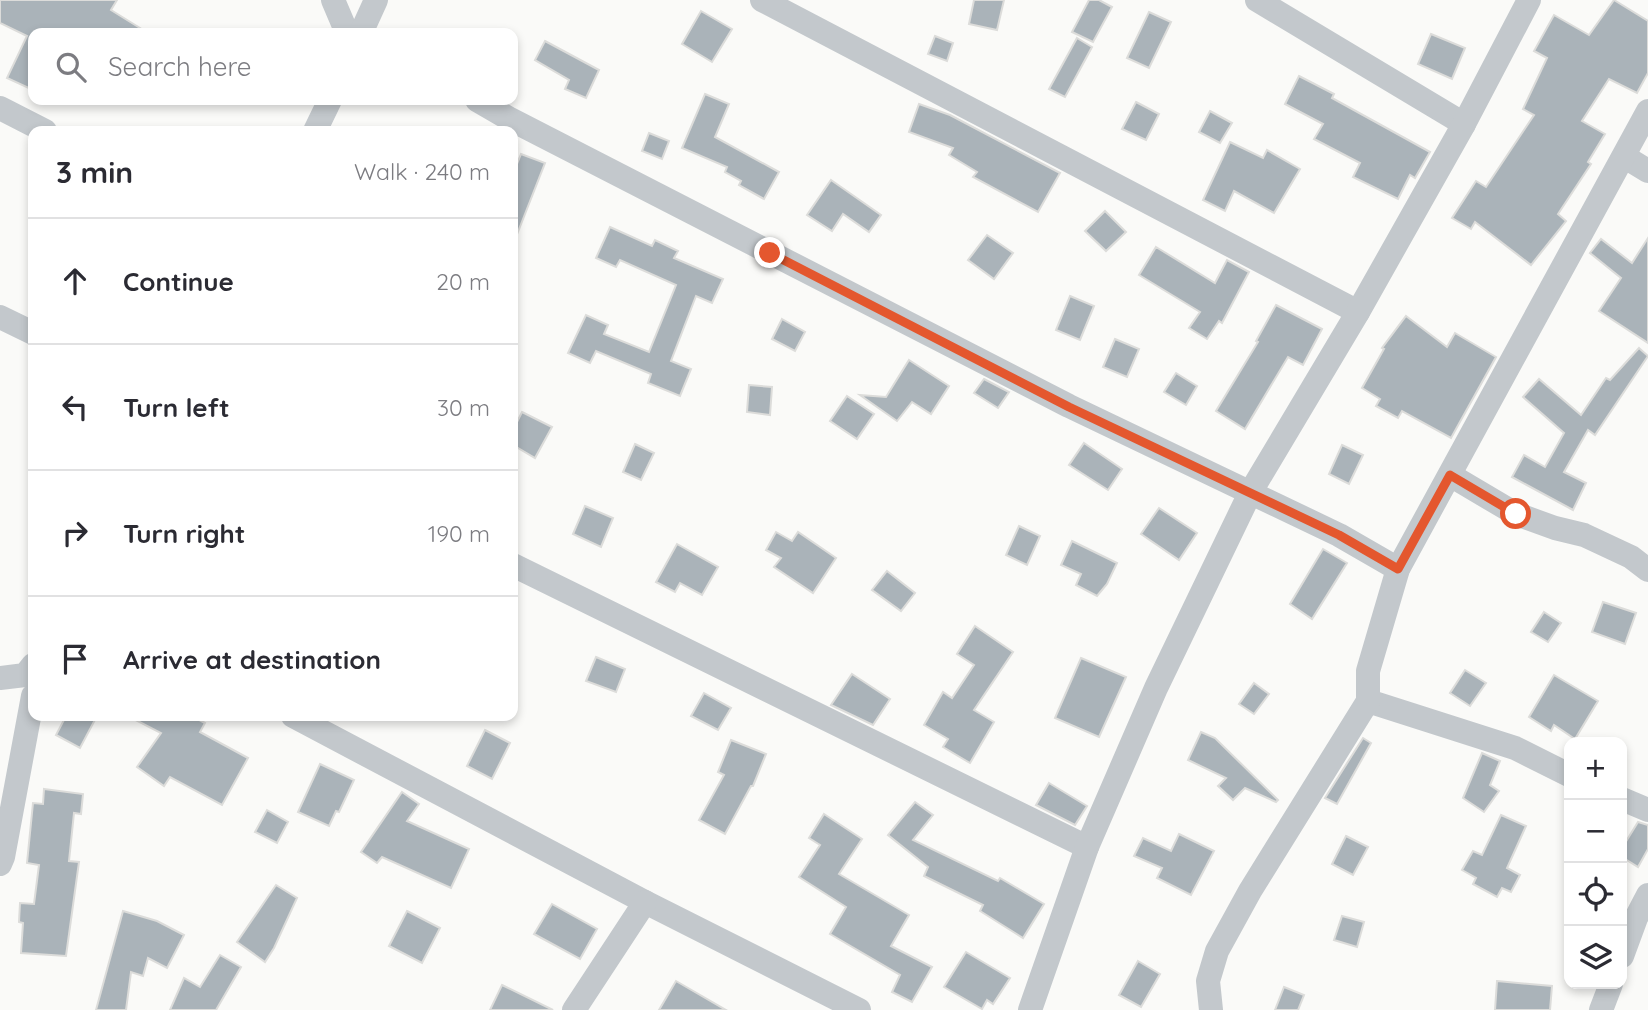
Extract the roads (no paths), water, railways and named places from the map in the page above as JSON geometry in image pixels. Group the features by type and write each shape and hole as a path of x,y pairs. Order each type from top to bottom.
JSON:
{"street":[{"path":"333,0 344,28"},
{"path":"363,28 376,0"},
{"path":"762,0 1358,312"},
{"path":"1257,0 1464,124"},
{"path":"1030,1010 1087,847 1156,688 1250,493 1358,312 1530,0"},
{"path":"317,126 328,105"},
{"path":"486,105 1057,400 1339,535 1398,569"},
{"path":"0,108 35,126"},
{"path":"1211,1010 1208,981 1217,951 1250,891 1368,701 1368,671 1398,569 1648,111"},
{"path":"1625,157 1648,172"},
{"path":"0,317 28,331"},
{"path":"1450,475 1516,514 1584,535 1631,557 1648,570"},
{"path":"518,567 1087,847"},
{"path":"0,678 25,675 28,671"},
{"path":"1368,701 1515,748 1564,772"},
{"path":"0,864 4,857 17,793 29,721"},
{"path":"302,721 645,902 859,1010"},
{"path":"1624,800 1648,810"},
{"path":"1627,942 1648,895"},
{"path":"573,1010 645,902"},
{"path":"1601,1010 1609,989"}]}
